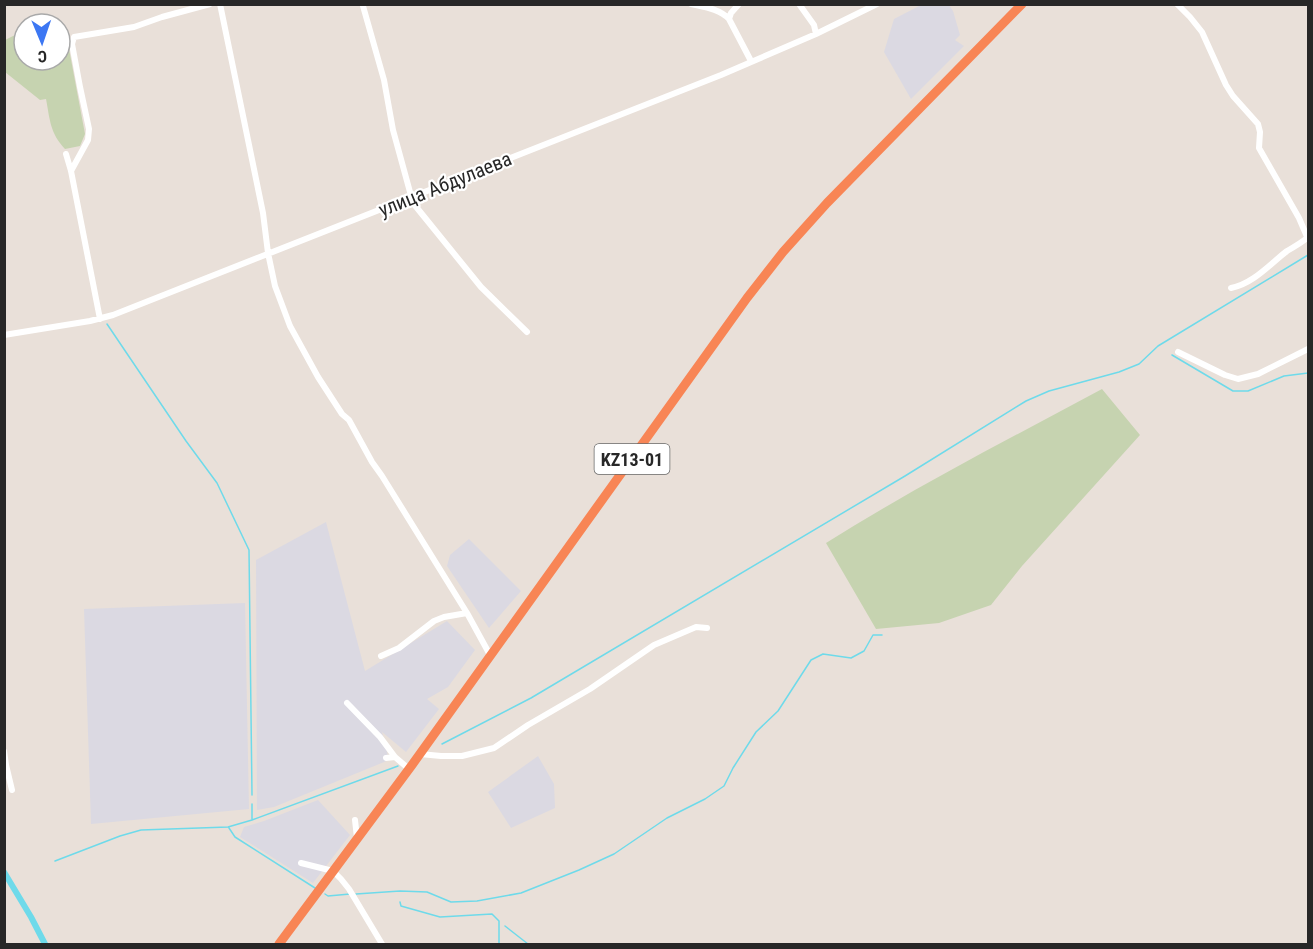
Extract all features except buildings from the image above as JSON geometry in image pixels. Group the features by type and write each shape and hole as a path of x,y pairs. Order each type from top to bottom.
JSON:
{"highway":[{"name":"KZ13-01","path":"279,945 420,754 747,298 783,252 842,187 1022,4"}],"street":[{"path":"71,171 90,135 72,44 74,37 134,27 210,4"},
{"path":"220,4 247,120 275,286 290,326 318,377 342,414 349,420 372,462 467,613 490,655"},
{"path":"691,4 720,12 729,19 750,61"},
{"path":"729,19 739,4"},
{"path":"799,4 814,25 816,34"},
{"name":"улица Абдулаева","path":"4,335 100,319 721,75 816,34 877,4"},
{"path":"1177,4 1202,32 1226,85 1258,124 1259,148 1308,238 1244,284 1231,288"},
{"path":"363,6 384,80 393,130 415,208 481,287 527,332"},
{"path":"66,154 100,319"},
{"path":"1178,352 1238,379 1258,374 1308,349"},
{"path":"381,656 399,648 434,621 467,613"},
{"path":"420,754 462,756 494,748 590,689 654,645 696,627 707,628"},
{"path":"347,703 380,737 395,757 409,769"},
{"path":"4,751 12,790"},
{"path":"386,758 395,757"},
{"path":"355,820 357,839"},
{"path":"301,863 333,871 349,889 382,945"}],"shaded area":[{"path":"923,4 949,5 960,35 955,40 964,46 911,99 884,52 894,19"},
{"path":"326,522 365,671 447,621 475,650 448,687 427,699 439,709 406,752 382,732 389,760 274,807 257,810 256,560"},
{"path":"469,539 521,591 489,628 447,566 450,555"},
{"path":"245,603 249,809 91,824 84,609"},
{"path":"538,756 554,784 555,808 511,828 488,792"},
{"path":"318,800 350,835 313,883 240,837 244,827"}],"green space":[{"path":"12,37 12,72 72,72 72,65 85,134 80,146 65,149 53,132 46,99 40,100 5,72 5,40"},
{"path":"1102,389 1140,435 1022,566 991,605 939,623 876,629 826,543 928,483"}],"waterway":[{"path":"442,744 531,698 905,476 1026,401 1049,391 1119,372 1139,364 1158,346 1308,255"},
{"path":"107,324 217,483 249,550 252,795"},
{"path":"1172,355 1233,391 1248,391 1284,376 1308,373"},
{"path":"356,894 427,892 451,902 477,901 521,893 614,854 667,818 705,799 724,786 756,732 778,711 811,660 823,654 851,658 864,651 873,635 882,635"},
{"path":"55,861 141,830 228,827 398,766"},
{"path":"252,804 252,819"},
{"path":"229,828 235,837 315,888"},
{"path":"4,872 45,944"},
{"path":"325,894 328,896 350,894"},
{"path":"400,902 401,906 440,917 492,914 499,921 499,944"},
{"path":"505,926 528,944"}]}
